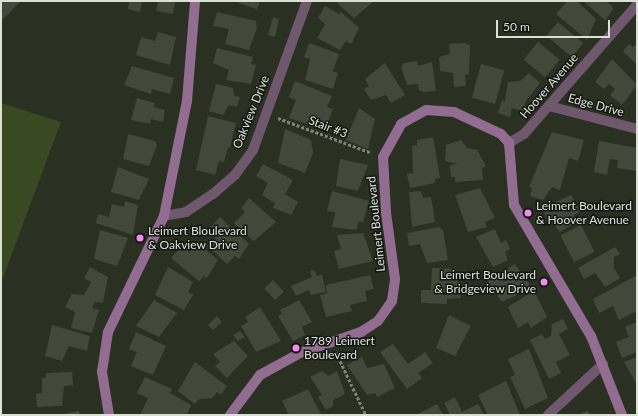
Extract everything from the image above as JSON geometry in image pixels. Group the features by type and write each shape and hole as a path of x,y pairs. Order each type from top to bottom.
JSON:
{"street":[{"path":"109,415 102,372 108,332 164,216 193,57 195,1"},
{"name":"Oakview Drive","path":"164,216 186,212 235,175 253,150 307,1"},
{"name":"Hoover Avenue","path":"509,143 524,134 637,4"},
{"name":"Edge Drive","path":"549,106 637,129"},
{"path":"383,157 401,124 426,110 454,112 502,134 509,143 509,183 514,205 591,336 622,415"},
{"name":"Leimert Boulevard","path":"230,415 260,375 331,341 361,332 378,321 392,301 395,279 386,212 383,157"},
{"path":"548,415 603,364"}],"path":[{"name":"Stair #3","path":"266,113 383,157"},
{"path":"331,341 366,415"}],"green space":[{"path":"1,103 61,122 1,283"}],"building":[{"path":"1,1 21,1 2,20"},
{"path":"129,1 142,1 140,12 128,9"},
{"path":"158,1 175,1 173,14 156,11"},
{"path":"233,1 260,1 257,9"},
{"path":"335,1 374,1 354,18"},
{"path":"567,1 577,1 596,19 587,40 556,14"},
{"path":"583,1 606,1 614,8 605,20"},
{"path":"325,6 339,14 341,12 359,28 351,44 346,41 340,50 317,38 325,24 318,18"},
{"path":"217,12 256,21 257,28 249,50 225,44 229,29 213,26"},
{"path":"273,17 279,19 275,37 268,35"},
{"path":"558,22 583,43 572,57 546,36"},
{"path":"158,32 176,37 170,65 136,55 141,37 155,41"},
{"path":"538,42 560,60 545,77 524,60"},
{"path":"309,43 339,54 333,71 338,73 333,89 305,80 310,59 304,57"},
{"path":"465,43 470,45 469,74 465,75 466,86 454,87 453,73 440,71 439,57 450,54 449,44"},
{"path":"629,44 633,47 637,44 637,65 623,51"},
{"path":"217,48 253,57 251,64 256,65 251,84 226,80 229,70 213,63"},
{"path":"612,59 637,85 622,105 610,95 615,89 609,84 604,89 595,82"},
{"path":"417,61 418,66 432,62 436,91 424,92 419,90 418,84 407,85 401,67 404,63"},
{"path":"385,63 405,95 391,103 386,95 371,100 364,89 369,86 365,79"},
{"path":"481,64 504,70 495,104 472,98"},
{"path":"132,66 174,78 170,94 152,89 151,94 124,85"},
{"path":"529,73 540,83 526,101 523,111 512,108 510,117 498,113 502,100 505,101 508,82 520,81"},
{"path":"295,81 332,96 327,107 333,109 325,130 289,118 296,100 289,97"},
{"path":"216,84 233,88 234,96 240,97 237,107 229,105 223,115 209,111"},
{"path":"137,98 155,103 154,107 165,110 163,122 151,119 150,124 131,120"},
{"path":"359,108 375,119 368,149 346,140"},
{"path":"208,116 236,123 230,148 228,147 224,162 219,161 215,175 196,170"},
{"path":"285,129 311,140 313,153 305,173 278,163"},
{"path":"552,132 584,140 578,161 569,158 560,190 552,187 543,200 530,196 532,188 529,187"},
{"path":"128,134 155,141 157,145 149,166 123,159"},
{"path":"433,137 440,178 435,179 435,183 410,188 407,174 413,173 412,146 417,145 417,140"},
{"path":"461,140 467,148 477,150 486,166 482,168 483,180 455,182 455,177 451,177 450,165 458,164 445,161 446,145"},
{"path":"599,141 637,148 636,171 617,168 618,160 610,159 607,175 594,172"},
{"path":"340,159 368,165 358,191 336,186"},
{"path":"263,164 293,180 285,194 298,202 291,215 273,208 275,203 262,195 268,183 256,176"},
{"path":"118,167 149,179 139,200 111,192"},
{"path":"480,188 495,218 485,222 487,227 468,232 455,195"},
{"path":"332,191 369,201 363,223 359,221 356,230 332,227 335,212 327,211"},
{"path":"421,191 423,198 431,197 435,222 412,227 409,192"},
{"path":"571,195 581,211 574,215 578,221 560,232 541,209"},
{"path":"249,198 276,222 254,241 234,223 245,212 241,208"},
{"path":"125,201 138,205 133,235 96,223 98,214 109,217 112,204 124,207"},
{"path":"220,217 249,244 239,259 235,256 227,264 210,248 217,240 207,231"},
{"path":"581,225 595,252 574,262 561,235"},
{"path":"439,227 443,230 448,260 427,263 420,244 409,246 407,233"},
{"path":"495,229 501,243 506,240 510,249 505,252 508,260 493,267 476,237"},
{"path":"100,230 128,238 117,266 94,259"},
{"path":"363,233 373,261 339,269 334,251 341,249 337,235"},
{"path":"198,243 218,260 207,278 204,276 199,281 171,258 183,245 190,252"},
{"path":"615,247 620,254 614,257 614,268 620,278 605,287 595,273 584,279 578,268"},
{"path":"515,264 532,288 502,302 487,281"},
{"path":"90,267 108,277 103,303 95,302 92,308 99,310 92,333 71,328 75,312 65,307 72,294 84,295 91,282 84,278"},
{"path":"168,267 193,282 188,292 193,295 184,310 155,295"},
{"path":"432,268 456,269 461,298 447,299 447,304 421,303 421,290 431,290"},
{"path":"314,270 317,276 322,275 326,292 311,295 309,290 296,296 291,286 312,277 310,271"},
{"path":"370,275 374,289 365,291 367,301 350,305 352,311 326,317 320,295 327,293 326,285"},
{"path":"637,275 637,311 619,320 613,306 599,313 593,299"},
{"path":"273,280 284,292 275,300 264,288"},
{"path":"534,291 547,317 531,328 528,322 518,328 508,307"},
{"path":"154,300 177,313 159,337 136,326"},
{"path":"299,300 312,322 302,327 305,335 293,341 278,316 282,314 280,310"},
{"path":"260,307 281,341 256,352 241,326 248,322 245,317"},
{"path":"449,315 471,326 455,356 436,348"},
{"path":"217,316 222,322 213,330 208,325"},
{"path":"563,319 568,329 559,334 570,355 556,362 561,373 549,379 530,340 542,334 545,339 551,336 552,324"},
{"path":"637,322 637,352 622,358 616,342 629,337 625,327"},
{"path":"52,325 90,336 87,351 69,346 62,361 45,356"},
{"path":"240,331 245,337 238,341 233,335"},
{"path":"136,332 166,346 153,375 131,366 137,352 129,349"},
{"path":"234,341 248,356 227,378 215,366 220,362 213,354"},
{"path":"393,344 408,364 425,352 433,363 418,373 422,378 407,389 380,352"},
{"path":"529,349 548,398 525,409 510,377 515,375 508,359"},
{"path":"362,357 367,368 384,364 395,388 377,397 375,393 367,395 347,365"},
{"path":"637,357 637,385 624,362"},
{"path":"195,362 227,386 221,395 217,392 212,398 199,399 195,404 178,391"},
{"path":"322,371 329,376 337,371 345,394 333,400 333,406 326,410 318,397 322,395 310,377"},
{"path":"72,372 73,385 64,386 62,406 37,407 36,394 42,393 42,378 46,378 46,373"},
{"path":"145,377 172,389 170,393 191,405 187,415 140,415 148,398 137,393"},
{"path":"506,381 520,415 488,415 478,395"},
{"path":"308,389 321,414 289,415 282,401"},
{"path":"455,397 462,412 478,404 484,415 450,415 444,403"},
{"path":"437,404 443,415 416,415"},
{"path":"79,411 80,415 63,415 63,414"},
{"path":"587,411 592,415 577,415"}],"place":[{"name":"Leimert Boulevard & Hoover Avenue","path":"528,213"},
{"name":"Leimert Bloulevard & Oakview Drive","path":"140,238"},
{"name":"Leimert Boulevard & Bridgeview Drive","path":"544,282"},
{"name":"1789 Leimert Boulevard","path":"296,348"}]}
